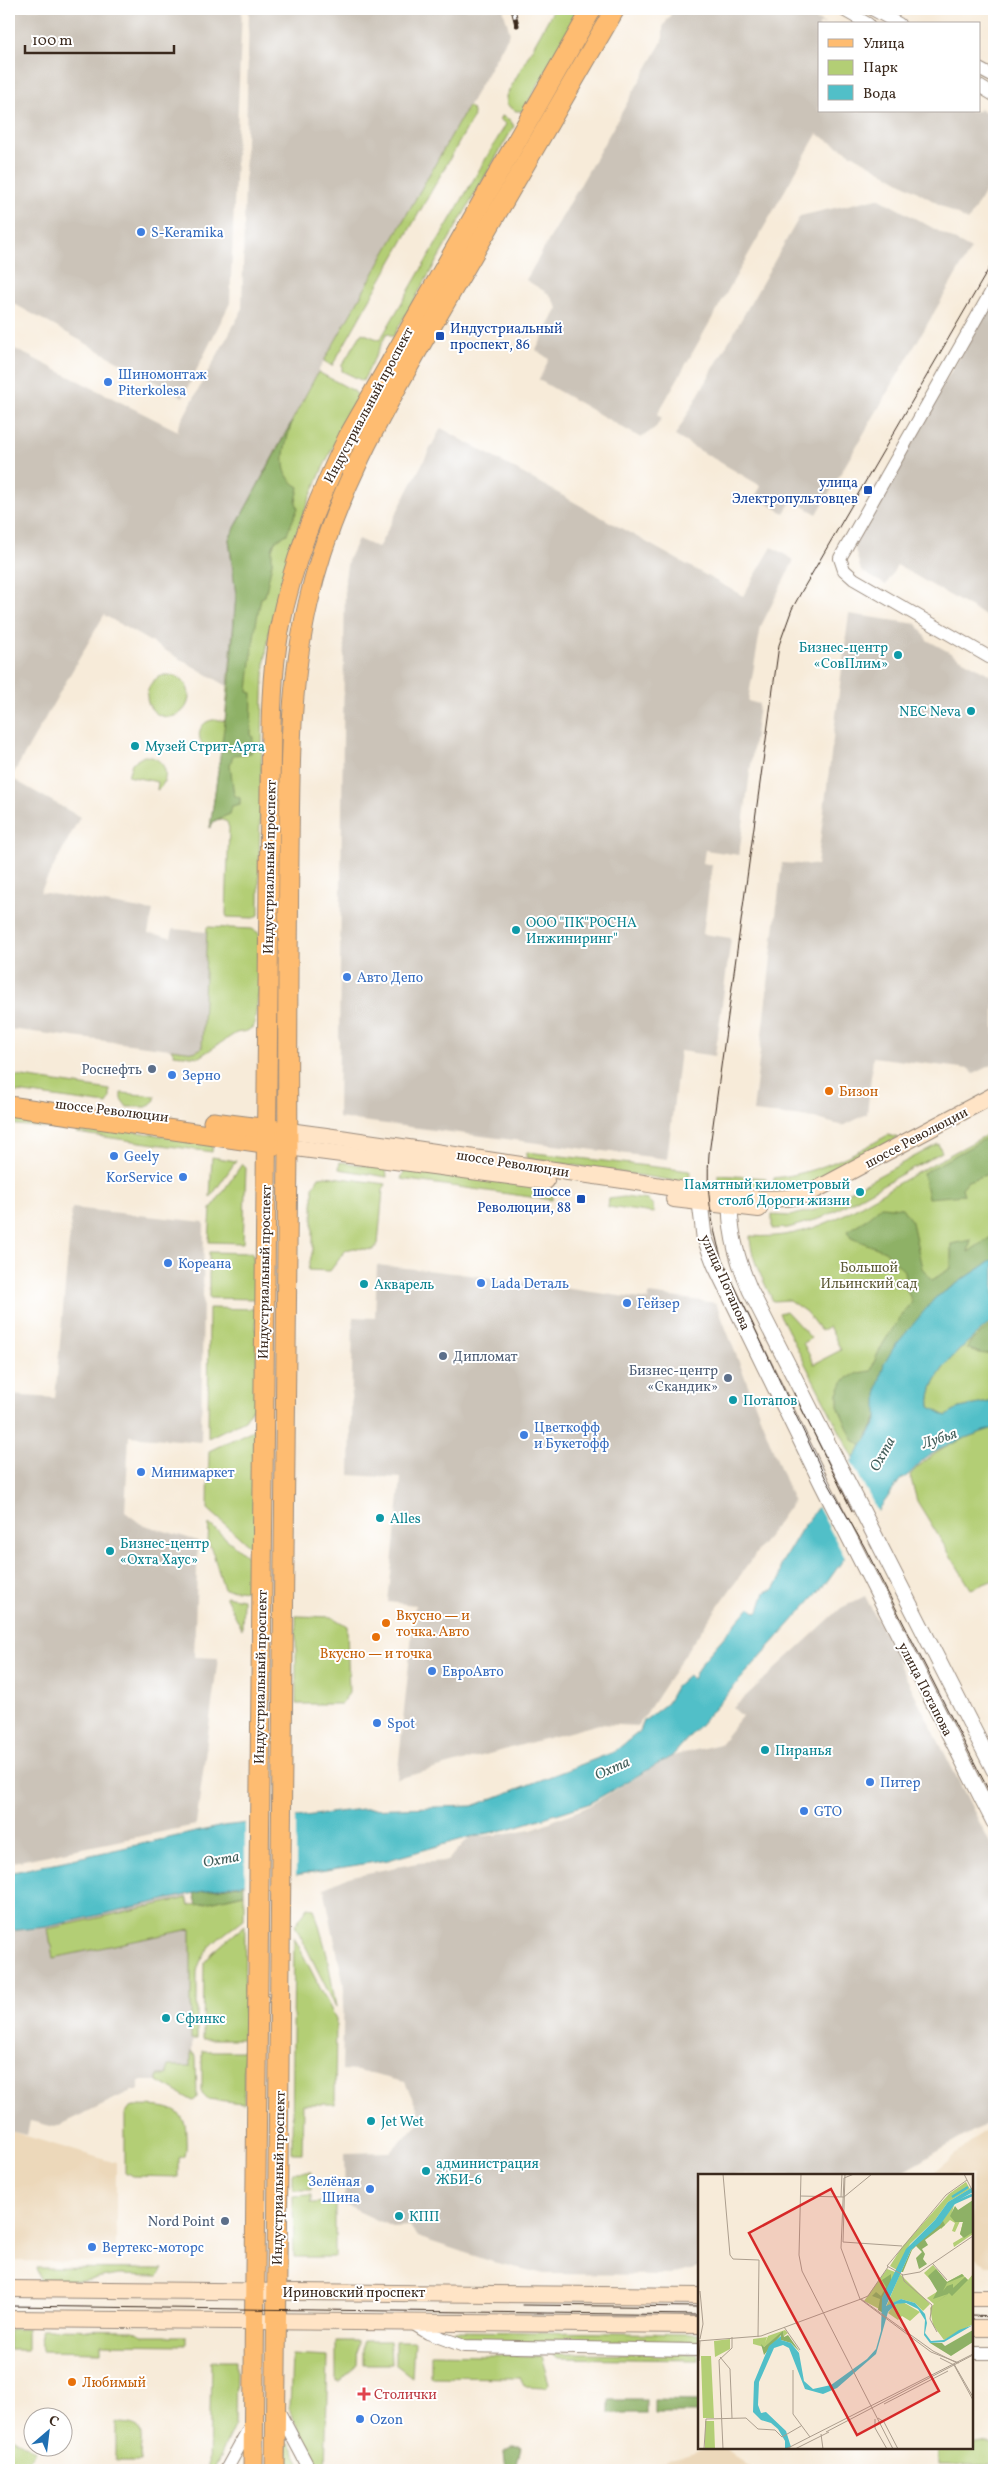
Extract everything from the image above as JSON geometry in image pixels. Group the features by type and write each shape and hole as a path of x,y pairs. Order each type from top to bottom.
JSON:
{"main road":[{"name":"Индустриальный проспект","path":"253,2470 272,695 280,631 295,568 315,510 348,437 592,9"},
{"name":"Индустриальный проспект","path":"275,2470 288,1139 288,914 294,688 306,611 319,561 356,462 415,355 615,9"},
{"name":"шоссе Революции","path":"9,1096 700,1203 730,1207 787,1209 810,1205 994,1107"},
{"name":"шоссе Революции","path":"288,1139 461,1154 531,1167 769,1199 806,1195 994,1096"},
{"name":"шоссе Революции","path":"9,1106 215,1135 266,1136"},
{"path":"700,1203 715,1193 730,1207"},
{"path":"259,1795 281,1794"},
{"path":"258,1887 280,1884"},
{"name":"Ириновский проспект","path":"9,2288 698,2296"},
{"path":"973,2298 994,2298"},
{"path":"9,2319 698,2326"},
{"path":"973,2328 994,2328"}],"street":[{"path":"842,9 865,22"},
{"path":"872,9 895,22"},
{"path":"980,70 994,77"},
{"path":"980,87 994,95"},
{"path":"994,288 842,552 841,564 844,570 854,579 994,660"},
{"name":"улица Потапова","path":"700,1203 702,1226 707,1245 822,1484 994,1822"},
{"name":"улица Потапова","path":"730,1207 734,1248 750,1290 837,1465 994,1770"},
{"path":"412,2322 428,2333 464,2346 698,2350"},
{"path":"973,2353 994,2353"},
{"path":"276,2407 310,2470"},
{"path":"226,2470 253,2420"}],"shaded area":[{"path":"9,9 242,9 230,303 183,397 9,301"},
{"path":"249,9 503,9 510,33 321,366 229,539 236,595 229,687 104,615 11,778 80,817 40,892 153,911 148,933 171,937 173,929 207,932 202,1048 194,1052 9,1029 9,346 178,431 178,427 242,310"},
{"path":"674,9 797,9 821,22 818,22 818,112 980,112 980,110 994,118 994,175 968,221 817,134 657,415 662,418 656,427 641,438 539,380 549,359 536,350 558,308 549,294 526,280 663,40 663,27"},
{"path":"878,198 971,249 817,514 792,500 784,513 755,497 761,486 675,436 800,216"},
{"path":"994,300 994,621 897,565 886,585 861,571 855,549 858,526"},
{"path":"441,428 743,596 772,547 794,560 761,626 748,701 759,704 739,855 705,850 703,863 712,865 703,934 731,938 715,1056 680,1051 667,1159 338,1118 345,579 348,560 358,539 378,548"},
{"path":"849,614 917,624 927,640 994,677 994,1064 974,1074 969,1069 873,1057 867,1114 843,1126 814,1118 753,1112 782,863 817,865"},
{"path":"72,1208 204,1222 201,1442 129,1436 125,1512 141,1524 198,1541 194,1657 218,1658 196,1825 9,1863 9,1395 55,1398"},
{"path":"377,1265 463,1274 648,1300 649,1294 716,1303 793,1501 691,1645 638,1726 599,1724 397,1779 415,1605 388,1602 401,1478 350,1475 353,1317 375,1318"},
{"path":"865,1596 994,1851 994,2119 899,2174 698,2174 698,2268 670,2275 544,2274 493,2262 417,2237 410,2226 392,2227 345,2205 344,2153 390,2152 422,2120 405,2082 358,2071 342,2070 344,1986 324,1888 352,1876 417,1863 447,1861 470,1837 532,1829 585,1808 672,1756 720,1744 742,1716 733,1708 841,1608"},
{"path":"188,1895 193,1921 192,2067 158,2081 138,2081 138,2091 131,2091 55,2127 30,2121 27,2135 9,2131 9,1931 46,1927"},
{"path":"994,2122 994,2266 986,2266 973,2256 973,2174 932,2174"},
{"path":"9,2131 116,2163 116,2262 9,2261"},
{"path":"705,2449 725,2449 754,2470 659,2470 667,2460"}],"green space":[{"path":"554,9 582,9 523,111 516,111 507,105 506,96"},
{"path":"468,106 472,109 474,116 332,366 324,361"},
{"path":"502,116 510,120 514,126 393,337 387,333 363,381 342,371 342,365 362,333 380,340 506,124 499,119"},
{"path":"318,372 354,391 359,397 329,454 304,512 284,572 269,634 263,691 259,915 253,918 227,917 229,828 227,822 221,819 214,821 210,828 221,750 211,750 205,746 199,734 206,722 214,720 225,721 236,595 229,539"},
{"path":"292,422 285,448 284,466 291,481 299,487 296,502 298,508 287,534 275,541 272,549 272,563 265,596 261,598 248,692 252,693 251,734 253,738 251,753 233,755 230,765 234,795 240,798 240,804 232,806 230,814 214,821 210,828 229,693 236,595 229,539"},
{"path":"164,675 172,675 183,681 189,696 183,711 172,717 164,717 153,711 147,700 147,692 153,681"},
{"path":"144,756 156,759 164,767 164,783 157,790 158,782 128,776 132,763"},
{"path":"207,927 252,929 259,933 259,990 254,1026 247,1031 236,1033 199,1057 174,1054 171,1049 194,1052 202,1048"},
{"path":"9,1075 110,1090 110,1099 107,1104 9,1091"},
{"path":"121,1093 155,1096 155,1100 147,1107 127,1107 121,1099"},
{"path":"9,1111 53,1119 61,1130 9,1124"},
{"path":"82,1124 213,1143 212,1152 76,1133"},
{"name":"Большой Ильинский сад","path":"994,1131 994,1259 935,1298 894,1347 884,1364 877,1420 854,1459 779,1313 786,1311 811,1338 803,1343 814,1364 841,1350 829,1326 821,1331 806,1312 789,1300 773,1301 752,1253 750,1236 772,1236 793,1233 831,1221"},
{"path":"994,1134 994,1172 968,1181 962,1188 964,1195 928,1198 923,1173"},
{"path":"888,1135 898,1138 804,1189 774,1193 774,1178 790,1176 819,1168"},
{"path":"938,1144 942,1152 822,1218 788,1228 772,1229 772,1215 789,1216 815,1210"},
{"path":"527,1152 690,1171 689,1183 526,1158"},
{"path":"212,1157 236,1161 210,1198"},
{"path":"340,1162 386,1168 387,1177 339,1169"},
{"path":"242,1164 246,1168 243,1243 209,1242 211,1209"},
{"path":"404,1171 456,1174 541,1186 553,1191 552,1200 401,1179"},
{"path":"718,1175 766,1178 765,1192 718,1187"},
{"path":"326,1176 386,1184 383,1190 378,1244 373,1250 354,1248 346,1250 330,1271 308,1270 313,1249 313,1187 319,1177"},
{"path":"624,1197 648,1200 653,1205 654,1213 608,1207 609,1199"},
{"path":"881,1206 902,1208 912,1222 922,1268 932,1280 951,1268 951,1244 971,1240 968,1252 994,1235 994,1259 935,1298 863,1446 853,1440 838,1406 838,1394 844,1380 858,1373 871,1371 883,1344 912,1302 906,1288 904,1271 885,1251 851,1238 847,1231 865,1220"},
{"path":"209,1252 252,1253 259,1283 256,1299 209,1298"},
{"path":"209,1308 256,1309 257,1402 245,1420 208,1438"},
{"path":"994,1320 994,1401 960,1408 946,1416 930,1407 930,1395 942,1370 962,1347"},
{"path":"994,1323 994,1351 984,1354 967,1348 970,1342"},
{"path":"257,1428 255,1551 208,1509 209,1451"},
{"path":"994,1428 994,1580 971,1589 917,1501 910,1475 938,1452 971,1436"},
{"path":"209,1524 255,1563 254,1588 249,1591 224,1589 208,1543"},
{"path":"225,1596 243,1599 242,1629"},
{"path":"296,1616 332,1617 347,1626 349,1693 341,1704 296,1704"},
{"path":"244,1884 244,1894 197,1905 194,1893"},
{"path":"244,1894 244,1919 209,1948 197,1972 197,2039 191,2039 191,1929 53,1958 48,1929 187,1898 189,1906"},
{"path":"308,1907 314,1908 327,1954 336,2007 295,1925"},
{"path":"245,1925 244,2039 203,2039 204,1963 213,1952"},
{"path":"294,1937 336,2019 335,2104 303,2104 302,2153 292,2153"},
{"path":"191,2051 196,2057 197,2098 193,2101 158,2081 158,2075 168,2075 168,2066 191,2066"},
{"path":"202,2051 244,2051 244,2103 207,2099 202,2094"},
{"path":"153,2106 170,2109 177,2112 182,2118 185,2125 186,2148 185,2156 178,2158 178,2177 132,2176 125,2172 125,2114 130,2107"},
{"path":"293,2172 311,2172 311,2190 293,2190"},
{"path":"311,2195 311,2203 335,2202 335,2257 294,2257 293,2196"},
{"path":"37,2268 163,2269 158,2276 119,2275 84,2281 40,2281"},
{"path":"9,2329 27,2329 27,2350 9,2350"},
{"path":"41,2329 134,2330 144,2336 186,2336 186,2345 101,2344 101,2352 42,2351"},
{"path":"455,2331 698,2334 698,2343 473,2341 453,2335"},
{"path":"336,2341 358,2341 357,2364 340,2382 336,2382"},
{"path":"363,2341 390,2341 391,2364 363,2364"},
{"path":"395,2341 414,2341 412,2377 395,2364"},
{"path":"555,2353 698,2354 698,2360 559,2358 554,2356"},
{"path":"431,2354 541,2356 549,2383 546,2387 524,2386 520,2378 431,2377"},
{"path":"292,2355 328,2357 325,2470 316,2470 290,2410"},
{"path":"211,2361 236,2361 235,2424 214,2470 209,2470"},
{"path":"609,2400 646,2400 646,2413 609,2413"},
{"path":"654,2400 698,2401 698,2413 654,2413"},
{"path":"116,2423 134,2425 138,2428 141,2437 140,2461 116,2461"},
{"path":"9,2435 22,2443 22,2456 32,2456 23,2470 9,2462"},
{"path":"988,2442 994,2443 994,2465 938,2465 938,2449 973,2449 973,2445"},
{"path":"290,2443 304,2470 286,2470 286,2447"},
{"path":"512,2448 521,2448 517,2464 523,2470 506,2470 504,2452"}],"water":[{"path":"994,1259 994,1320 962,1347 942,1370 930,1395 930,1407 946,1416 960,1408 994,1401 994,1428 938,1450 900,1480 828,1581 672,1756 588,1804 508,1829 470,1837 388,1860 221,1887 46,1927 9,1931 9,1873 223,1826 362,1809 473,1806 614,1752 640,1731 644,1721 667,1703 677,1685 688,1675 693,1679 701,1663 750,1607 755,1612 759,1611 765,1592 774,1589 780,1579 781,1564 801,1530 859,1451 877,1421 877,1389 884,1364 894,1347 935,1298"}],"pier":[{"path":"850,1459 879,1514 846,1560 817,1505"},
{"path":"296,1814 296,1878 245,1886 245,1821"}],"tram line":[{"path":"994,260 803,589 792,609 779,645 709,1154 708,1181 714,1231 721,1257 826,1479 864,1546 994,1801"},
{"path":"794,1393 852,1511"},
{"path":"522,2305 698,2307"},
{"path":"9,2306 698,2315"},
{"path":"973,2316 994,2317"}],"railway":[{"path":"513,9 517,25"}],"place":[{"name":"S-Keramika","path":"141,232"},
{"name":"Индустриальный проспект, 86","path":"440,336"},
{"name":"Шиномонтаж Piterkolesa","path":"108,382"},
{"name":"улица Электропультовцев","path":"868,490"},
{"name":"Бизнес-центр «СовПлим»","path":"898,655"},
{"name":"NEC Neva","path":"971,711"},
{"name":"Музей Стрит-Арта","path":"135,746"},
{"name":"ООО \"ПК\"РОСНА Инжиниринг\"","path":"516,930"},
{"name":"Авто Депо","path":"347,977"},
{"name":"Роснефть","path":"152,1069"},
{"name":"Зерно","path":"172,1075"},
{"name":"Бизон","path":"829,1091"},
{"name":"Geely","path":"114,1156"},
{"name":"KorService","path":"183,1177"},
{"name":"Памятный километровый столб Дороги жизни","path":"860,1192"},
{"name":"шоссе Революции, 88","path":"581,1199"},
{"name":"Кореана","path":"168,1263"},
{"name":"Lada Dеталь","path":"481,1283"},
{"name":"Акварель","path":"364,1284"},
{"name":"Гейзер","path":"627,1303"},
{"name":"Дипломат","path":"443,1356"},
{"name":"Бизнес-центр «Скандик»","path":"728,1378"},
{"name":"Потапов","path":"733,1400"},
{"name":"Цветкофф и Букетофф","path":"524,1435"},
{"name":"Минимаркет","path":"141,1472"},
{"name":"Alles","path":"380,1518"},
{"name":"Бизнес-центр «Охта Хаус»","path":"110,1551"},
{"name":"Вкусно — и точка. Авто","path":"386,1623"},
{"name":"Вкусно — и точка","path":"376,1637"},
{"name":"ЕвроАвто","path":"432,1671"},
{"name":"Spot","path":"377,1723"},
{"name":"Пиранья","path":"765,1750"},
{"name":"Питер","path":"870,1782"},
{"name":"GTO","path":"804,1811"},
{"name":"Сфинкс","path":"166,2018"},
{"name":"Jet Wet","path":"371,2121"},
{"name":"администрация ЖБИ-6","path":"426,2171"},
{"name":"Зелёная Шина","path":"370,2189"},
{"name":"КПП","path":"399,2216"},
{"name":"Nord Point","path":"225,2221"},
{"name":"Вертекс-моторс","path":"92,2247"},
{"name":"Любимый","path":"72,2382"},
{"name":"Столички","path":"364,2394"},
{"name":"Ozon","path":"360,2419"}],"water label":[{"name":"Лубья","path":"939,1438"},
{"name":"Охта","path":"882,1454"},
{"name":"Охта","path":"612,1768"},
{"name":"Охта","path":"221,1859"}]}
